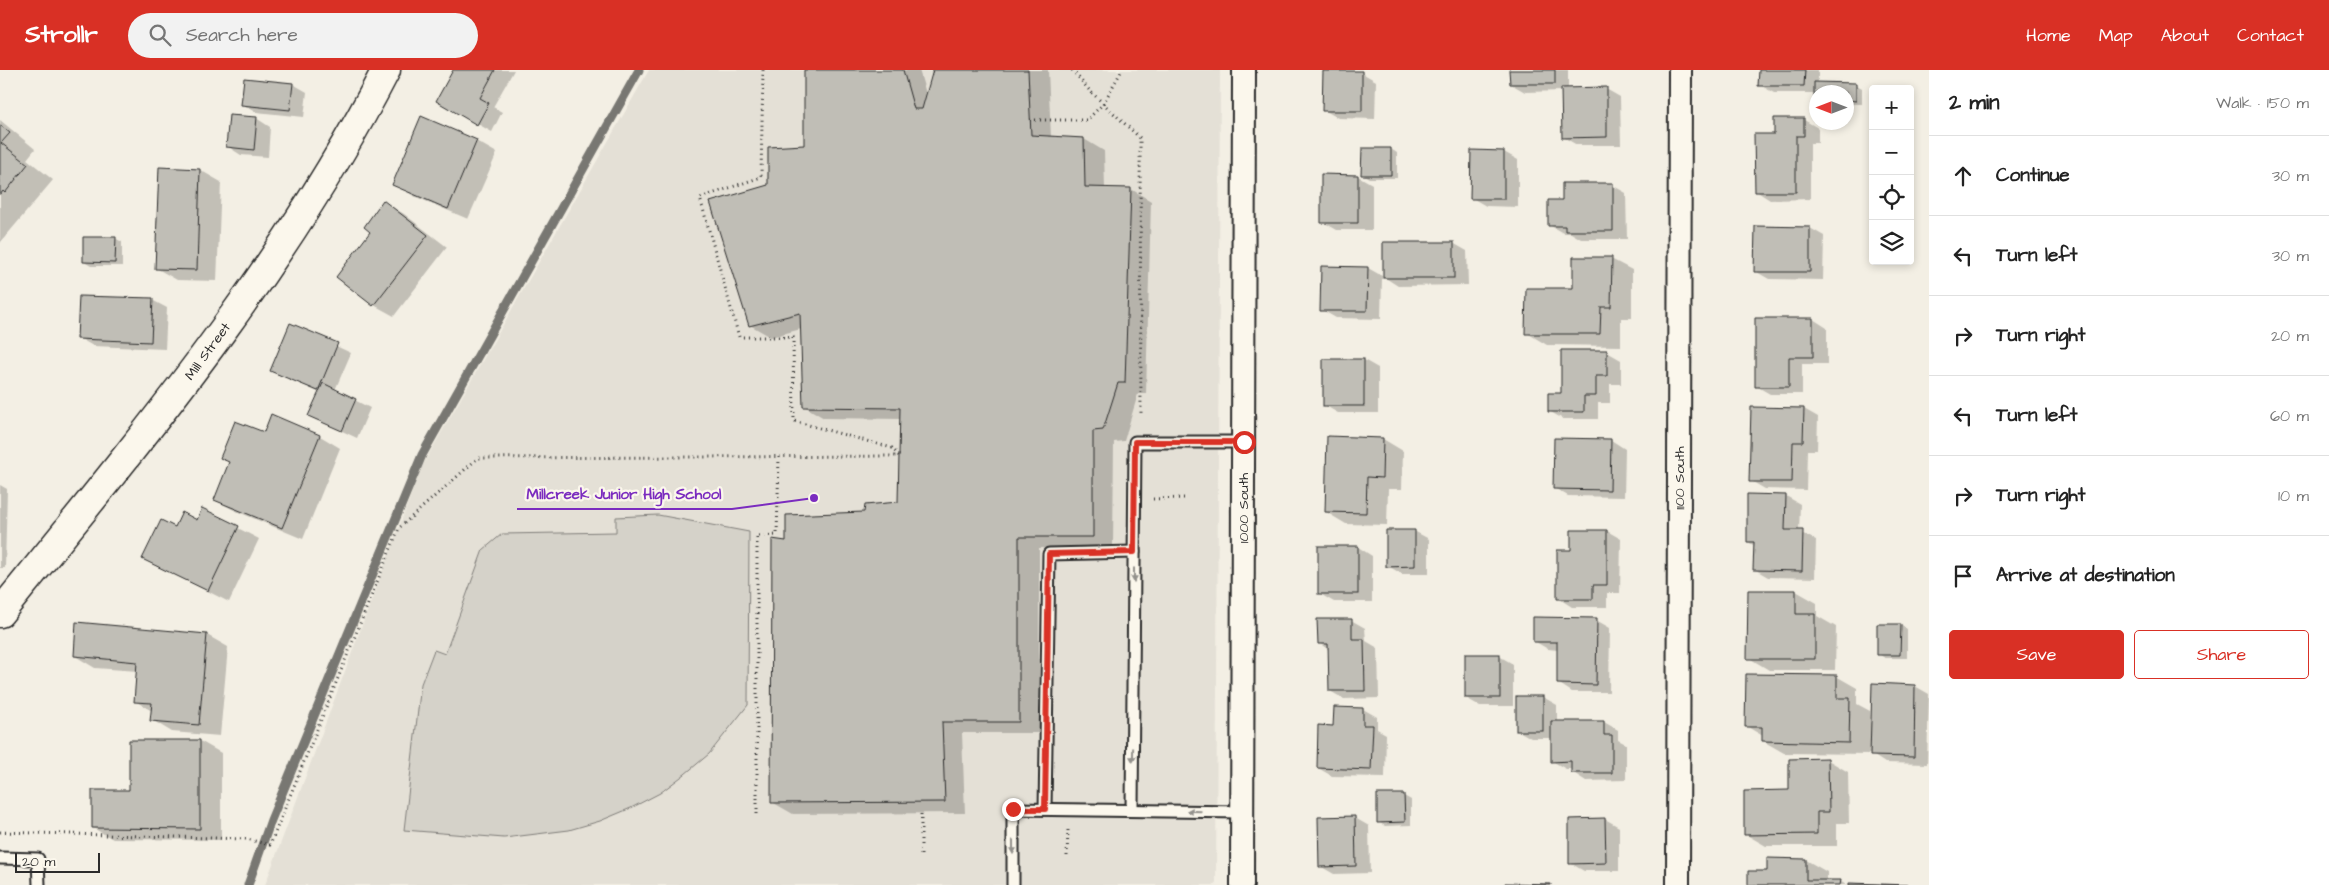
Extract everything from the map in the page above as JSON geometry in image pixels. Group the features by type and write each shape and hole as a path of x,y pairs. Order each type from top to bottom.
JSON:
{"street":[{"name":"Mill Street","path":"0,613 155,422 248,296 292,232 334,164 386,70"},
{"name":"1000 South","path":"1242,885 1244,70"},
{"name":"1100 South","path":"1678,885 1680,70"}],"lane":[{"path":"1132,810 1135,442 1244,442"},
{"path":"1045,809 1049,554 1134,552"},
{"path":"1013,885 1013,809 1242,812"},
{"path":"0,858 38,859 38,885"}],"path":[{"path":"0,832 247,839 270,845 399,528 478,458 899,456 892,448 794,421 793,337 739,337 700,198 761,177 763,70"},
{"path":"1072,70 1140,138 1141,415"},
{"path":"1030,120 1087,120 1104,104 1122,70"},
{"path":"758,814 757,536 777,535 779,456"},
{"path":"1135,499 1185,498"},
{"path":"1067,856 1069,809"},
{"path":"921,814 921,856"}],"shaded area":[{"path":"649,70 1220,70 1216,885 265,885 421,468"},
{"path":"658,515 749,532 748,705 709,754 660,793 600,821 569,830 504,838 404,830 421,684 434,650 445,654 483,550 502,534 616,532 616,517"}],"building":[{"path":"453,70 495,70 480,98 489,103 477,125 436,101"},
{"path":"804,70 903,70 914,109 922,109 933,70 1028,70 1031,135 1084,138 1085,187 1131,188 1125,383 1118,383 1103,430 1093,431 1093,537 1019,537 1019,722 942,722 945,802 771,803 772,539 786,541 786,515 864,512 865,505 898,502 900,408 803,407 800,313 749,326 710,202 768,185 768,147 804,145"},
{"path":"1509,70 1555,70 1555,84 1510,84"},
{"path":"1759,70 1805,70 1804,86 1758,86"},
{"path":"1323,71 1362,71 1362,111 1322,111"},
{"path":"244,78 293,83 290,110 241,105"},
{"path":"1814,82 1856,83 1856,101 1854,101 1854,85 1814,85"},
{"path":"1607,87 1607,137 1562,138 1561,88"},
{"path":"229,115 257,117 254,150 226,147"},
{"path":"421,116 477,140 448,209 392,185"},
{"path":"1774,118 1804,118 1804,136 1796,136 1796,192 1755,192 1754,134 1774,134"},
{"path":"0,125 10,133 1,143 28,164 5,193 3,191 0,195"},
{"path":"1362,148 1391,148 1391,175 1361,175"},
{"path":"1471,150 1504,151 1504,199 1470,199"},
{"path":"159,167 200,169 197,270 155,269"},
{"path":"1321,174 1358,175 1358,223 1321,223"},
{"path":"1562,183 1613,183 1613,231 1565,231 1565,226 1548,226 1548,200 1562,200"},
{"path":"383,200 428,235 373,306 336,277 370,232 364,227"},
{"path":"1755,226 1810,227 1810,272 1754,272"},
{"path":"83,237 116,237 115,263 83,262"},
{"path":"1383,242 1454,242 1454,278 1383,278"},
{"path":"1573,257 1612,257 1611,307 1601,307 1600,334 1525,334 1526,288 1573,288"},
{"path":"1321,266 1368,267 1367,311 1320,311"},
{"path":"79,296 153,298 151,342 77,339"},
{"path":"1755,318 1813,318 1813,357 1789,357 1789,387 1755,387"},
{"path":"290,323 338,343 318,391 270,371"},
{"path":"1561,350 1607,350 1607,376 1596,376 1596,396 1584,396 1584,412 1548,412 1548,393 1561,393"},
{"path":"1323,359 1364,359 1364,406 1323,406"},
{"path":"323,383 356,399 342,431 308,416"},
{"path":"1751,407 1804,408 1803,442 1793,442 1792,482 1749,482"},
{"path":"271,414 320,435 282,528 214,500 229,462 220,458 235,421 264,432"},
{"path":"1327,436 1383,438 1382,478 1367,477 1366,513 1325,512"},
{"path":"1554,438 1611,439 1610,490 1553,489"},
{"path":"1747,494 1786,495 1785,530 1803,530 1802,571 1753,570 1754,542 1747,542"},
{"path":"202,508 239,526 208,591 142,559 161,520 175,527 182,512 197,520"},
{"path":"1386,530 1415,530 1415,566 1386,567"},
{"path":"1571,530 1607,530 1607,585 1593,585 1593,599 1557,599 1557,550 1571,550"},
{"path":"1318,546 1358,546 1358,594 1318,594"},
{"path":"1748,590 1796,590 1796,614 1815,614 1815,659 1747,659"},
{"path":"1533,617 1597,618 1596,685 1557,684 1557,642 1533,642"},
{"path":"1317,619 1352,619 1352,639 1364,639 1365,691 1329,691 1328,644 1318,644"},
{"path":"76,622 207,634 199,725 150,721 152,703 134,702 137,662 74,656"},
{"path":"1877,624 1901,624 1900,655 1877,655"},
{"path":"1465,654 1500,654 1500,698 1465,698"},
{"path":"1746,674 1837,675 1837,698 1850,698 1849,743 1762,741 1762,727 1745,727"},
{"path":"1872,683 1915,685 1914,757 1870,756"},
{"path":"1516,696 1543,696 1543,731 1516,731"},
{"path":"1334,707 1363,708 1363,725 1373,725 1371,770 1317,768 1318,725 1333,726"},
{"path":"1551,721 1604,721 1604,735 1612,735 1612,773 1571,773 1571,761 1551,762"},
{"path":"129,740 200,740 200,829 92,828 92,790 129,790"},
{"path":"1828,758 1829,812 1817,812 1817,834 1744,835 1744,791 1789,790 1789,759"},
{"path":"1377,794 1404,794 1405,822 1377,823"},
{"path":"1355,816 1356,866 1319,867 1318,817"},
{"path":"1605,818 1606,863 1569,864 1569,819"},
{"path":"1767,858 1806,859 1806,880 1841,880 1840,885 1748,885 1748,871 1767,871"},
{"path":"1505,883 1551,884 1551,885 1505,885"},
{"path":"1849,883 1910,885 1849,885"}],"waterway":[{"path":"248,885 271,820 422,455 639,70"}],"place":[{"name":"Millcreek Junior High School","path":"814,498"}],"route":[{"path":"1013,809 1045,809 1049,554 1134,552 1135,442 1244,442"}]}
